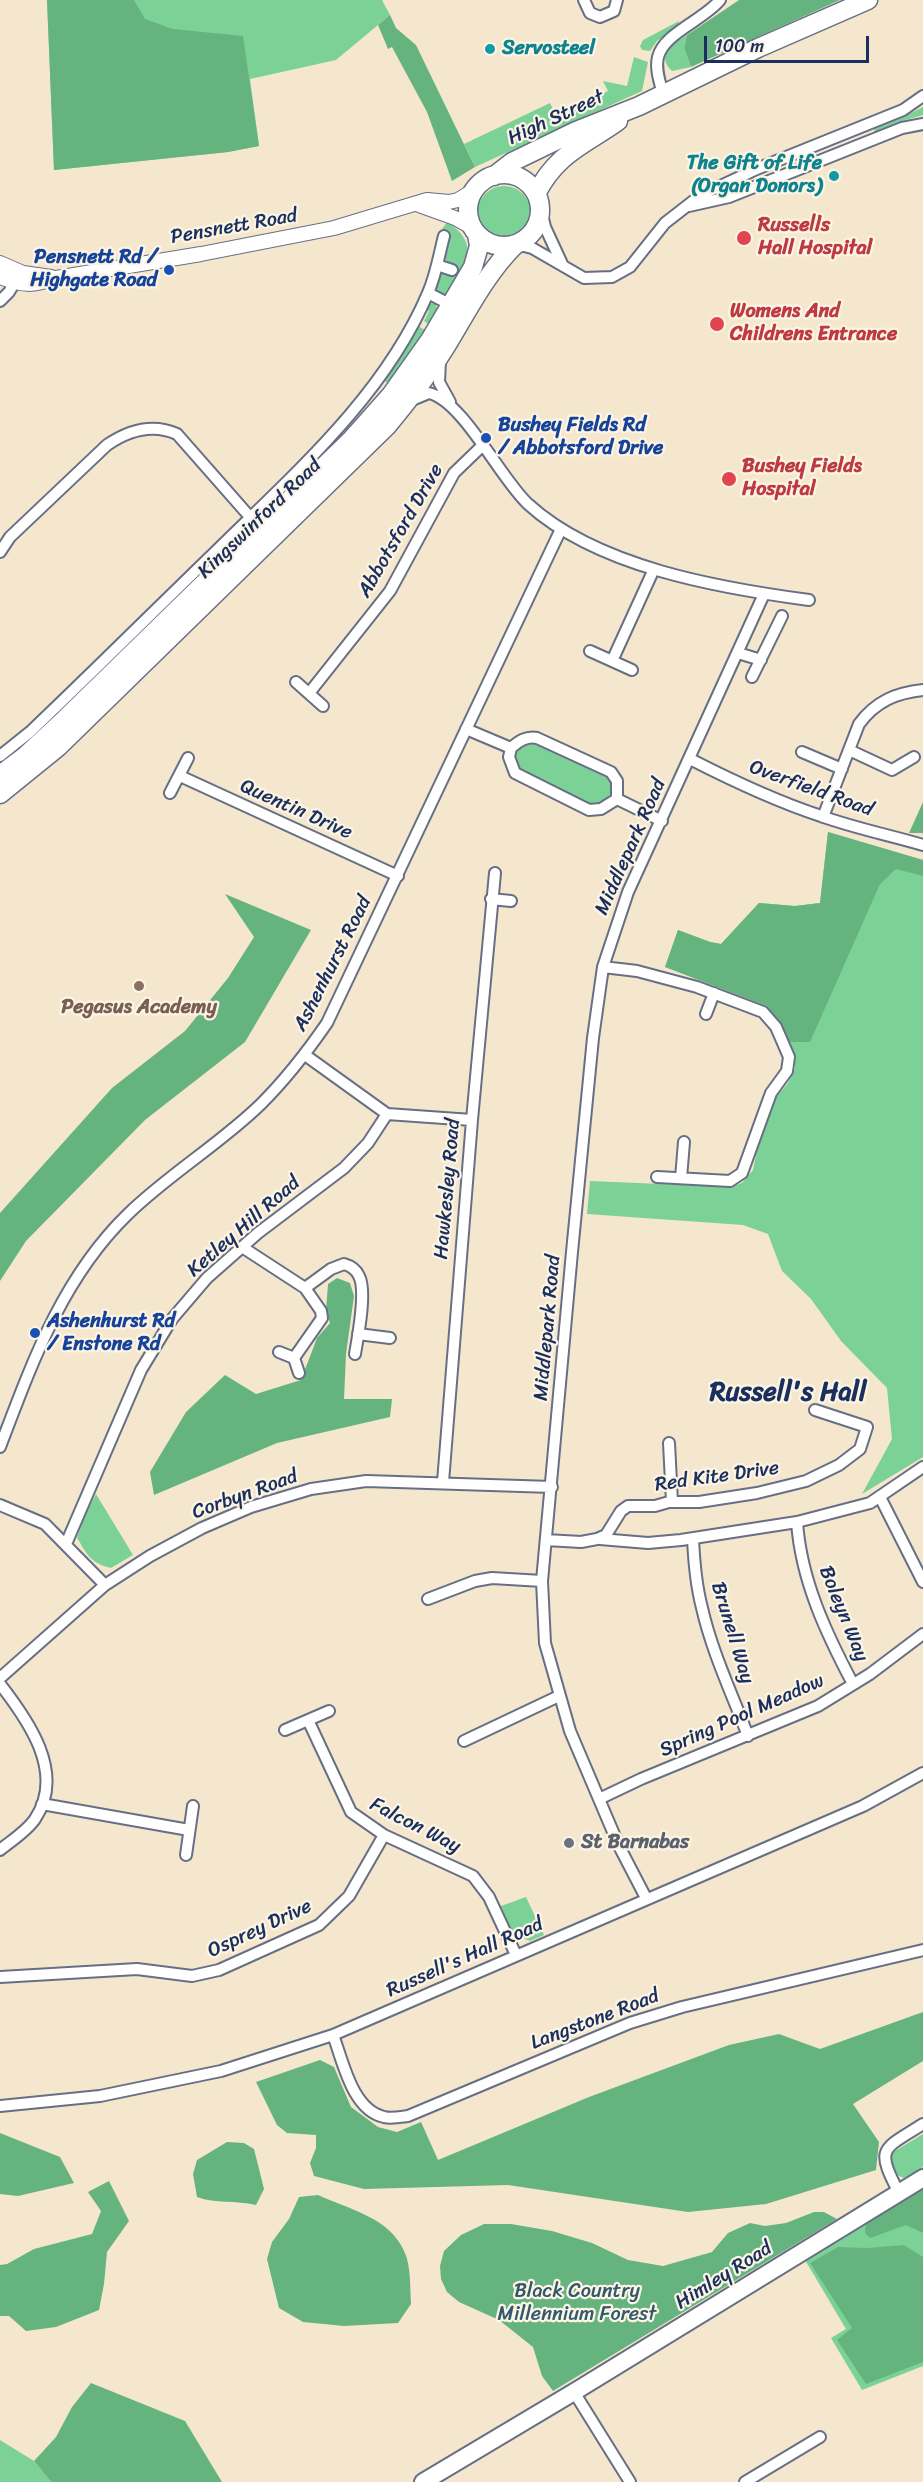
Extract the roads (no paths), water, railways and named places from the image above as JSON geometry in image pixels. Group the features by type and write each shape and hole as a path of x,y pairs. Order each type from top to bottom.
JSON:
{"main road":[{"name":"High Street","path":"494,176 512,162 576,131 639,106 758,48 868,0"},
{"name":"High Street","path":"538,198 544,177 556,162 639,106"},
{"path":"494,176 518,177 531,186 538,198 540,216 535,228 524,240 516,244 497,245 486,241 475,231 470,220 469,205 476,189 494,176"},
{"name":"Kingswinford Road","path":"0,775 24,757 65,719 351,440 397,388 473,267 479,246 475,231"},
{"name":"Kingswinford Road","path":"0,794 58,747 371,442 406,403 441,354 502,258 516,244"},
{"name":"Himley Road","path":"423,2482 923,2178"}],"street":[{"path":"584,0 590,14 600,17 614,11 617,0"},
{"path":"663,94 658,73 658,58 662,48 678,33 708,13 720,0"},
{"path":"516,244 532,248 575,274 593,279 612,277 621,273 637,259 665,223 701,195 731,180 903,110 923,96"},
{"path":"688,206 729,197 902,128 923,124"},
{"name":"Pensnett Road","path":"0,263 18,277 36,285 56,278 201,254 334,228 427,200 449,202 458,200 476,189"},
{"path":"538,198 544,227 563,266"},
{"path":"416,204 455,218 475,231"},
{"name":"Kingswinford Road","path":"0,756 39,724 250,518 323,444 372,388 399,348 428,293 444,236"},
{"path":"437,265 452,270"},
{"name":"Pensnett Road","path":"0,277 18,277"},
{"path":"0,300 18,277"},
{"path":"428,293 451,305"},
{"path":"441,354 439,382 454,410"},
{"path":"406,403 429,393 444,399 519,494 561,529 600,551 654,569 764,594 809,600"},
{"path":"0,552 10,537 107,445 118,438 148,428 162,427 177,434 250,518"},
{"name":"Abbotsford Drive","path":"309,692 390,591 454,473 482,446"},
{"name":"Ashenhurst Road","path":"0,1447 45,1334 60,1303 90,1258 127,1215 165,1181 260,1105 305,1055 327,1023 561,529"},
{"path":"612,661 654,569"},
{"name":"Middlepark Road","path":"646,1898 619,1846 570,1731 545,1643 542,1581 593,1038 603,967 628,892 764,594"},
{"path":"752,677 782,616"},
{"path":"590,651 632,670"},
{"path":"738,653 761,660"},
{"path":"296,682 323,706"},
{"path":"823,817 859,724 880,702 907,692 923,690"},
{"path":"466,729 510,748"},
{"path":"530,736 611,772 617,781 617,799 602,809 589,810 515,773 509,757 510,748 530,736"},
{"path":"849,750 892,770 914,758"},
{"path":"802,752 842,769"},
{"path":"170,793 188,758"},
{"name":"Overfield Road","path":"690,759 750,789 823,817 923,844"},
{"name":"Quentin Drive","path":"180,776 398,876"},
{"path":"617,799 662,821"},
{"name":"Hawkesley Road","path":"443,1482 472,1120 495,873"},
{"path":"491,899 511,901"},
{"path":"603,967 636,971 714,993 763,1012 776,1027 789,1057 787,1071 771,1093 742,1173 730,1181 657,1177"},
{"path":"706,1014 714,993"},
{"path":"305,1055 387,1114 472,1120"},
{"name":"Ketley Hill Road","path":"66,1544 147,1360 172,1319 207,1278 242,1247 345,1168 368,1143 387,1114"},
{"path":"681,1178 684,1142"},
{"path":"242,1247 305,1288 321,1311 322,1318 294,1358"},
{"path":"305,1288 331,1269 344,1264 351,1267 359,1276 361,1281 355,1354"},
{"path":"358,1334 390,1338"},
{"path":"279,1352 294,1358 299,1373"},
{"name":"Red Kite Drive","path":"597,1539 606,1535 621,1511 628,1506 699,1502 757,1494 806,1481 839,1466 860,1449 867,1427 815,1410"},
{"path":"669,1443 672,1502"},
{"path":"546,1540 581,1542 597,1539 648,1542 693,1538 797,1522 870,1503 923,1467"},
{"name":"Corbyn Road","path":"0,1678 105,1585 150,1556 202,1528 251,1507 311,1489 366,1481 552,1487"},
{"path":"880,1497 923,1581"},
{"path":"0,1505 45,1524 105,1585"},
{"name":"Boleyn Way","path":"797,1522 798,1540 812,1594 837,1654 853,1684"},
{"name":"Brunell Way","path":"693,1538 695,1572 701,1607 747,1736"},
{"path":"428,1599 475,1581 492,1578 542,1581"},
{"name":"Spring Pool Meadow","path":"599,1799 641,1779 818,1706 870,1674 923,1634"},
{"path":"0,1684 33,1731 42,1754 47,1791 35,1820 0,1850"},
{"path":"464,1741 559,1696"},
{"path":"285,1730 329,1711"},
{"name":"Falcon Way","path":"308,1720 351,1812 384,1835 473,1876 489,1897 516,1955"},
{"name":"Russell's Hall Road","path":"0,2106 100,2096 221,2071 333,2035 863,1806 923,1773"},
{"path":"42,1804 189,1830"},
{"path":"186,1855 193,1806"},
{"name":"Osprey Drive","path":"0,1977 137,1969 192,1976 219,1970 319,1925 349,1896 384,1835"},
{"name":"Langstone Road","path":"333,2035 354,2088 366,2106 384,2117 408,2116 650,2017 682,2007 923,1950"},
{"path":"899,2193 883,2160 884,2152 891,2144 923,2124"},
{"path":"574,2392 630,2482"},
{"path":"745,2482 820,2437"}],"place":[{"name":"Servosteel","path":"490,49"},
{"name":"The Gift of Life (Organ Donors)","path":"834,176"},
{"name":"Russells Hall Hospital","path":"744,238"},
{"name":"Pensnett Rd / Highgate Road","path":"169,270"},
{"name":"Womens And Childrens Entrance","path":"717,324"},
{"name":"Bushey Fields Rd / Abbotsford Drive","path":"486,438"},
{"name":"Bushey Fields Hospital","path":"729,479"},
{"name":"Pegasus Academy","path":"139,986"},
{"name":"Ashenhurst Rd / Enstone Rd","path":"35,1333"},
{"name":"St Barnabas","path":"569,1843"}],"district":[{"name":"Russell's Hall","path":"788,1393"}],"park label":[{"name":"Black Country Millennium Forest","path":"577,2304"}]}
